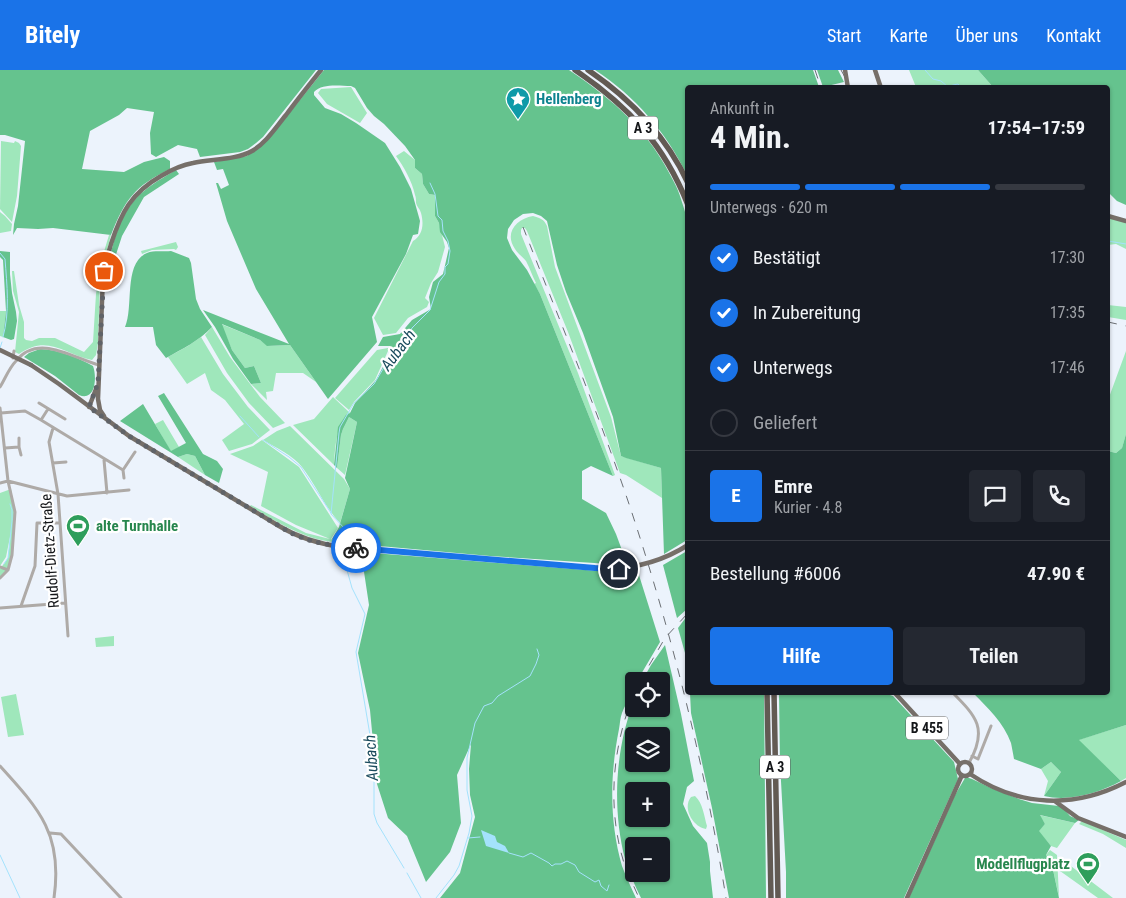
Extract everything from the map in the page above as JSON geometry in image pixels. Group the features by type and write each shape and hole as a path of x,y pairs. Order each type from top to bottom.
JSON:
{"highway":[{"name":"A 3","path":"575,70 624,107 645,130 662,154 685,198"},
{"name":"A 3","path":"588,70 617,91 651,125 669,149 685,178"},
{"name":"A 3","path":"767,695 771,898"},
{"name":"A 3","path":"774,695 778,898"}],"main road":[{"path":"108,421 100,410 96,397 102,287 105,266 119,221 134,197 150,182 177,167 193,162 237,156 253,151 274,129 321,70"},
{"path":"845,70 848,85"},
{"path":"874,70 880,85"},
{"path":"1110,217 1126,221"},
{"path":"0,350 31,366 143,445 279,526 302,538 322,544 608,569 632,568 643,565 663,558 685,547"},
{"path":"72,394 86,400 96,397"},
{"path":"89,407 96,397"},
{"name":"B 455","path":"897,695 960,764"},
{"path":"962,776 958,771 958,767 964,762 968,763 972,768 970,774"},
{"path":"962,776 970,774 1008,793 1033,800 1055,801 1085,798 1100,794 1126,782"},
{"path":"907,898 962,776"},
{"path":"1068,810 1066,806 1070,800"},
{"path":"1070,800 1071,810 1075,816"},
{"path":"1055,801 1075,816 1126,837"}],"street":[{"path":"0,388 13,364 20,356 28,351 43,347 99,365"},
{"path":"13,364 14,351"},
{"path":"40,403 64,419"},
{"path":"0,408 8,481 16,512 12,555 8,570 0,578"},
{"path":"41,420 48,409"},
{"path":"1,413 25,412 123,470"},
{"name":"Rudolf-Dietz-Straße","path":"54,428 49,442 58,494 68,636"},
{"path":"19,438 21,455"},
{"path":"5,448 19,447"},
{"path":"124,478 123,470 135,452"},
{"path":"104,459 107,493"},
{"path":"53,463 66,462"},
{"path":"0,483 8,481 67,496 129,490"},
{"path":"21,606 35,566 37,523 59,523"},
{"path":"0,567 8,570"},
{"path":"0,608 65,603"},
{"path":"955,695 971,712 978,726 978,744 968,763"},
{"path":"972,756 978,759 991,726"},
{"path":"0,766 34,804 50,833 56,861 54,898"},
{"path":"50,833 61,834 121,898"}],"green space":[{"path":"0,70 316,70 263,137 248,149 240,152 200,157 197,149 178,145 156,157 151,154 150,133 154,112 127,108 119,115 90,131 82,169 124,172 144,162 164,157 170,161 170,169 148,181 133,195 121,212 111,235 53,228 17,228 13,235 25,141 0,135"},
{"path":"324,70 569,70 601,93 629,118 654,147 674,182 685,211 685,541 664,554 661,468 621,456 613,417 566,292 557,265 547,221 533,213 523,214 514,220 508,229 507,238 512,250 527,270 540,294 613,476 591,466 582,471 582,499 606,513 626,561 624,565 368,545 362,540 356,545 333,542 332,539 339,527 350,489 345,478 357,422 349,417 343,429 337,468 334,465 338,427 346,415 350,413 355,403 376,380 392,350 390,346 378,346 383,337 400,334 412,320 431,309 429,297 433,282 443,274 449,248 440,232 439,223 435,216 435,195 429,194 423,184 422,174 415,168 415,160 405,146 367,108 355,88 351,86 326,86 317,89 314,95 325,108 341,114 385,143 411,189 420,221 418,234 413,235 406,254 372,317 377,342 328,399 290,345 267,346 260,340 222,324 232,350 245,368 254,366 261,383 251,384 203,310 289,344 256,289 227,221 216,183 218,183 221,189 229,185 223,169 217,170 214,162 247,156 279,126"},
{"path":"595,70 813,70 818,85 685,85 685,171 669,144 648,116 610,80"},
{"path":"817,70 838,70 844,82 831,85 822,85"},
{"path":"909,70 978,70 991,85 915,85"},
{"path":"978,70 1126,70 1126,205 1117,201 1110,194 1110,85 991,85"},
{"path":"351,87 367,113 360,123 327,104 318,93 321,89"},
{"path":"1,141 14,143 15,141 21,146 17,196 12,222 0,209"},
{"path":"404,151 415,160 415,168 422,174 423,184 429,194 435,195 435,216 439,223 445,247 438,272 425,298 429,302 427,307 408,318 396,333 383,335 374,318 413,241 419,236 422,225 421,213 416,203 412,185 405,169 396,156"},
{"path":"176,170 179,174 144,197 122,236 109,276 106,276 114,241 130,206 144,191"},
{"path":"0,212 12,224 11,231 0,233"},
{"path":"1110,215 1126,220 1126,249 1116,244 1110,245"},
{"path":"533,216 542,219 547,226 555,267 611,417 621,456 661,468 662,498 620,473 568,332 527,231 525,228 522,228 521,234 578,373 615,475 613,476 540,294 534,284 536,283 526,261 516,251 512,243 511,232 517,224 521,220"},
{"path":"109,235 111,235 101,275 97,275"},
{"path":"176,242 178,247 176,250 152,250 142,254 141,251"},
{"path":"0,251 10,252 10,274 17,321 14,339 11,340 3,337 6,311 3,260 0,257"},
{"path":"171,251 189,258 196,299 212,327 196,341 166,358 156,345 153,327 125,327 128,318 130,286 135,266 140,258 147,253"},
{"path":"12,271 14,271 19,305 24,322 24,338 32,341 39,338 55,338 84,352 93,342 96,294 98,279 100,279 98,343 96,355 92,360 56,347 47,346 29,348 19,354 15,352 19,312 13,291"},
{"path":"1110,305 1126,307 1126,320 1110,317"},
{"path":"0,311 6,311 3,337 0,336"},
{"path":"221,324 260,340 268,346 290,345 316,382 303,373 276,373 273,391 266,392 267,400 251,384 261,383 254,366 245,368 232,350"},
{"path":"212,327 230,357 260,397 285,423 273,428 249,403 227,373 205,335"},
{"path":"201,337 223,374 248,407 270,430 252,444 229,451 222,440 244,424 225,400 211,390 205,373 187,384 168,357"},
{"path":"388,348 375,380 349,410 335,398 377,350"},
{"path":"40,349 67,354 93,366 95,381 92,392 85,396 79,395 55,376 24,357"},
{"path":"1126,351 1126,434 1122,448 1116,453 1110,452 1110,395"},
{"path":"164,393 203,454 217,461 223,469 219,483 205,475 195,456 187,454 178,457 120,421 143,404 171,451 186,443 158,396"},
{"path":"333,397 350,413 345,417 339,429 334,465 293,425 314,419"},
{"path":"349,417 357,422 345,475 337,468 341,435"},
{"path":"163,420 179,447 171,452 155,424"},
{"path":"290,426 344,479 350,489 340,523 329,510 299,463 263,440 277,431"},
{"path":"1126,434 1126,725 1079,740 1121,781 1094,793 1074,797 1054,798 1044,796 1061,772 1051,762 1041,769 1014,759 1011,743 1004,729 995,716 975,695 1110,695 1110,452 1116,453 1122,448"},
{"path":"262,440 299,467 338,528 331,539 333,542 300,533 250,506 306,533 330,539 296,525 261,506 268,472 230,454 253,446"},
{"path":"187,454 195,456 205,475 178,457"},
{"path":"11,489 15,512 12,555 8,570 0,578 0,569 8,558 11,532 6,557 0,566 0,493"},
{"path":"361,552 598,571 638,572 660,642 642,672 625,672 625,707 621,715 616,746 612,798 615,832 625,873 625,882 629,882 636,898 440,898 460,873 475,817 470,795 469,769 471,744 457,775 461,823 450,852 426,882 407,836 388,818 377,784 370,710 358,653 369,605"},
{"path":"685,552 685,611 677,618 663,565"},
{"path":"685,619 685,653 678,628"},
{"path":"114,636 114,646 96,647 95,638"},
{"path":"665,645 694,781 687,787 683,804 693,826 707,843 713,898 641,898 633,882 670,882 670,837 625,837 625,859 618,820 617,800 619,759 625,731 625,772 670,772 670,727 626,727 629,717 670,717 670,672 647,672"},
{"path":"16,694 24,735 8,737 1,697"},
{"path":"690,695 764,695 766,898 729,898 691,713"},
{"path":"779,695 893,696 954,762 958,779 904,898 786,898"},
{"path":"1126,725 1126,778 1121,781 1078,740"},
{"path":"1051,762 1061,772 1044,796 1048,781 1041,769"},
{"path":"965,778 972,779 1032,803 1059,806 1070,816 1079,820 1075,823 1040,815 1045,824 1039,831 1051,846 1046,855 1052,865 1059,898 909,898 955,795"},
{"path":"695,796 703,810 706,829 701,828 693,821 688,811 689,801 691,797"},
{"path":"1039,815 1075,823 1057,848 1051,846 1038,831 1045,824"},
{"path":"1082,821 1126,840 1126,848 1103,834 1079,824"},
{"path":"1050,850 1057,855 1059,897 1052,865 1046,855"},
{"name":"Modellflugplatz","path":"1059,857 1113,898 1098,898 1060,871"}],"water":[{"path":"481,830 495,836 497,842 505,846 509,853 486,846"}],"waterway":[{"path":"925,70 933,79 941,81 946,85"},
{"path":"953,85 959,85"},
{"name":"Aubach","path":"347,541 349,536 345,529 331,514 340,427 354,403 374,384 395,349 403,344 412,328 430,310 439,282 445,274 445,267 448,264 450,251 448,241 443,231 442,220 438,216 435,194 430,183"},
{"path":"1110,241 1126,244"},
{"path":"0,253 5,259 7,289 7,318 3,337"},
{"path":"0,348 2,342"},
{"name":"Aubach","path":"240,416 259,437"},
{"name":"Aubach","path":"263,440 301,467 331,513"},
{"path":"4,564 8,558 12,521 10,504"},
{"name":"Aubach","path":"346,556 347,570 352,588 365,614 356,652 370,735 374,774 374,814 377,823 404,868"},
{"path":"436,898 459,866 469,833 472,816 467,790 467,758 475,723 484,706 492,703 498,696 530,676 539,655 537,649"},
{"path":"468,838 480,837"},
{"path":"509,853 523,857 531,853 552,866 567,861 575,865 579,872 595,882 599,880 601,886 607,891 609,885"},
{"path":"0,855 20,898"},
{"name":"Aubach","path":"407,873 421,898"}],"railway":[{"path":"815,70 820,85"},
{"path":"841,70 849,85"},
{"path":"523,227 607,441 647,560 674,655 698,752 726,898"},
{"path":"1110,322 1126,326"},
{"path":"645,672 665,638 685,616"},
{"path":"626,717 621,735 614,778 615,821 626,867 639,898"}],"way so far":[{"path":"104,271 98,383 89,407 129,436 291,533 312,542 356,548"}],"place":[{"name":"Hellenberg","path":"518,120"},
{"name":"alte Turnhalle","path":"78,547"},
{"name":"Modellflugplatz","path":"1088,885"}],"route":[{"path":"356,548 619,569"}]}
